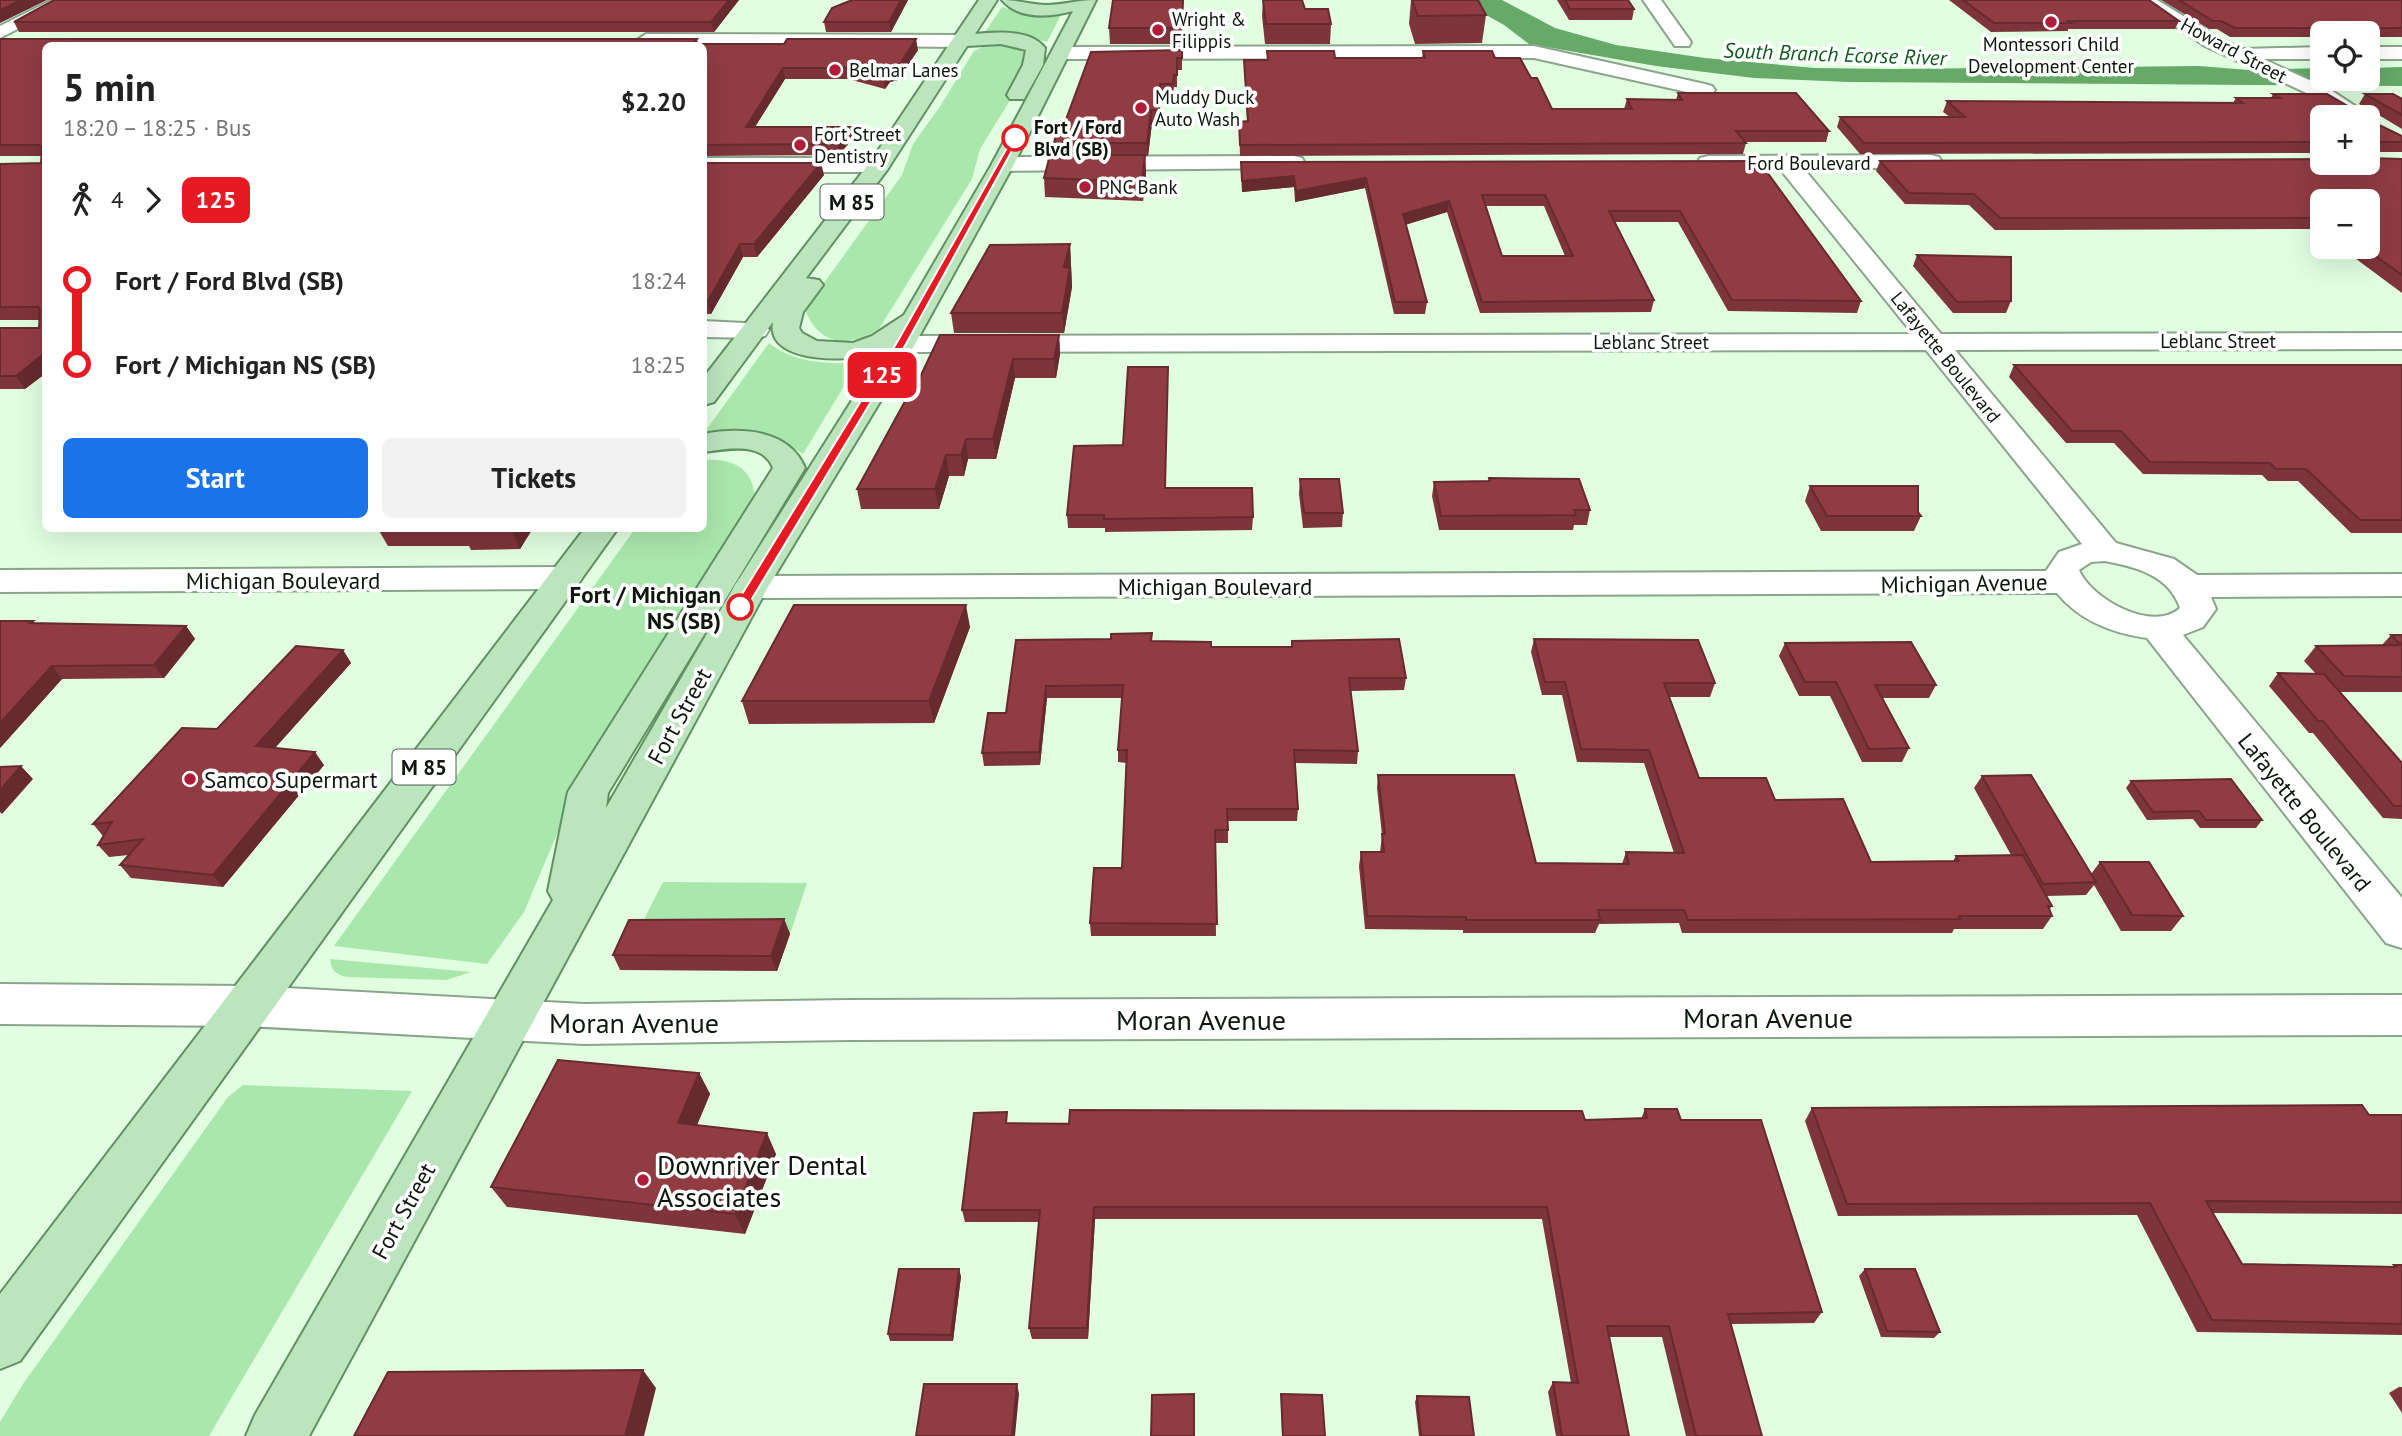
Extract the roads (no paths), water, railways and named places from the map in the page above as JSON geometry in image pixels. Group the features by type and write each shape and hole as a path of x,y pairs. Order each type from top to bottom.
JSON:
{"main road":[{"name":"M 85","path":"707,392 879,165 988,0"},
{"path":"1011,0 1027,8 1051,9 1074,6 1086,0"},
{"name":"Fort Street","path":"276,1436 751,587 908,330 1003,164 1086,0"},
{"path":"963,41 1006,39 1027,43 1036,48 1033,65 988,150 981,201"},
{"path":"879,165 889,175 787,318 788,333 794,341 819,352 860,351 908,330"},
{"path":"563,924 588,792 789,468 788,457 779,449 763,444 740,439 707,443"},
{"name":"M 85","path":"0,1341 599,532"}],"street":[{"path":"0,33 65,0"},
{"path":"1652,0 1682,42"},
{"name":"Howard Street","path":"2145,0 2235,53 2314,89 2341,105"},
{"path":"630,40 963,41"},
{"path":"0,41 22,41"},
{"path":"1062,52 1534,52 1705,89"},
{"path":"2235,53 2310,53"},
{"path":"2380,53 2402,53"},
{"name":"Ford Boulevard","path":"1681,163 1952,162"},
{"path":"1003,164 1320,163"},
{"name":"Lafayette Boulevard","path":"1787,163 2105,551"},
{"path":"707,165 879,165"},
{"path":"707,329 755,330"},
{"name":"Leblanc Street","path":"908,330 1933,342 2402,341"},
{"path":"2105,551 2135,556 2160,566 2190,586 2198,609 2190,621 2176,626 2157,627 2120,620 2095,609 2076,596 2064,582 2062,569 2070,558 2086,552 2105,551"},
{"name":"Michigan Boulevard","path":"0,581 565,578"},
{"name":"Michigan Avenue","path":"1678,584 2064,582"},
{"name":"Michigan Boulevard","path":"751,587 1678,584"},
{"path":"2190,586 2402,585"},
{"name":"Lafayette Boulevard","path":"2157,627 2402,930"},
{"name":"Moran Avenue","path":"0,1004 247,1006 584,1024 878,1020 2402,1015"}],"place":[{"name":"Montessori Child Development Center","path":"2051,22"},
{"name":"Wright & Filippis","path":"1158,30"},
{"name":"Belmar Lanes","path":"835,70"},
{"name":"Muddy Duck Auto Wash","path":"1141,108"},
{"name":"Fort / Ford Blvd (SB)","path":"1015,138"},
{"name":"Fort Street Dentistry","path":"800,145"},
{"name":"PNC Bank","path":"1085,187"},
{"name":"Fort / Michigan NS (SB)","path":"740,607"},
{"name":"Samco Supermart","path":"190,779"},
{"name":"Downriver Dental Associates","path":"643,1180"}],"water label":[{"name":"South Branch Ecorse River","path":"1835,54"}]}
